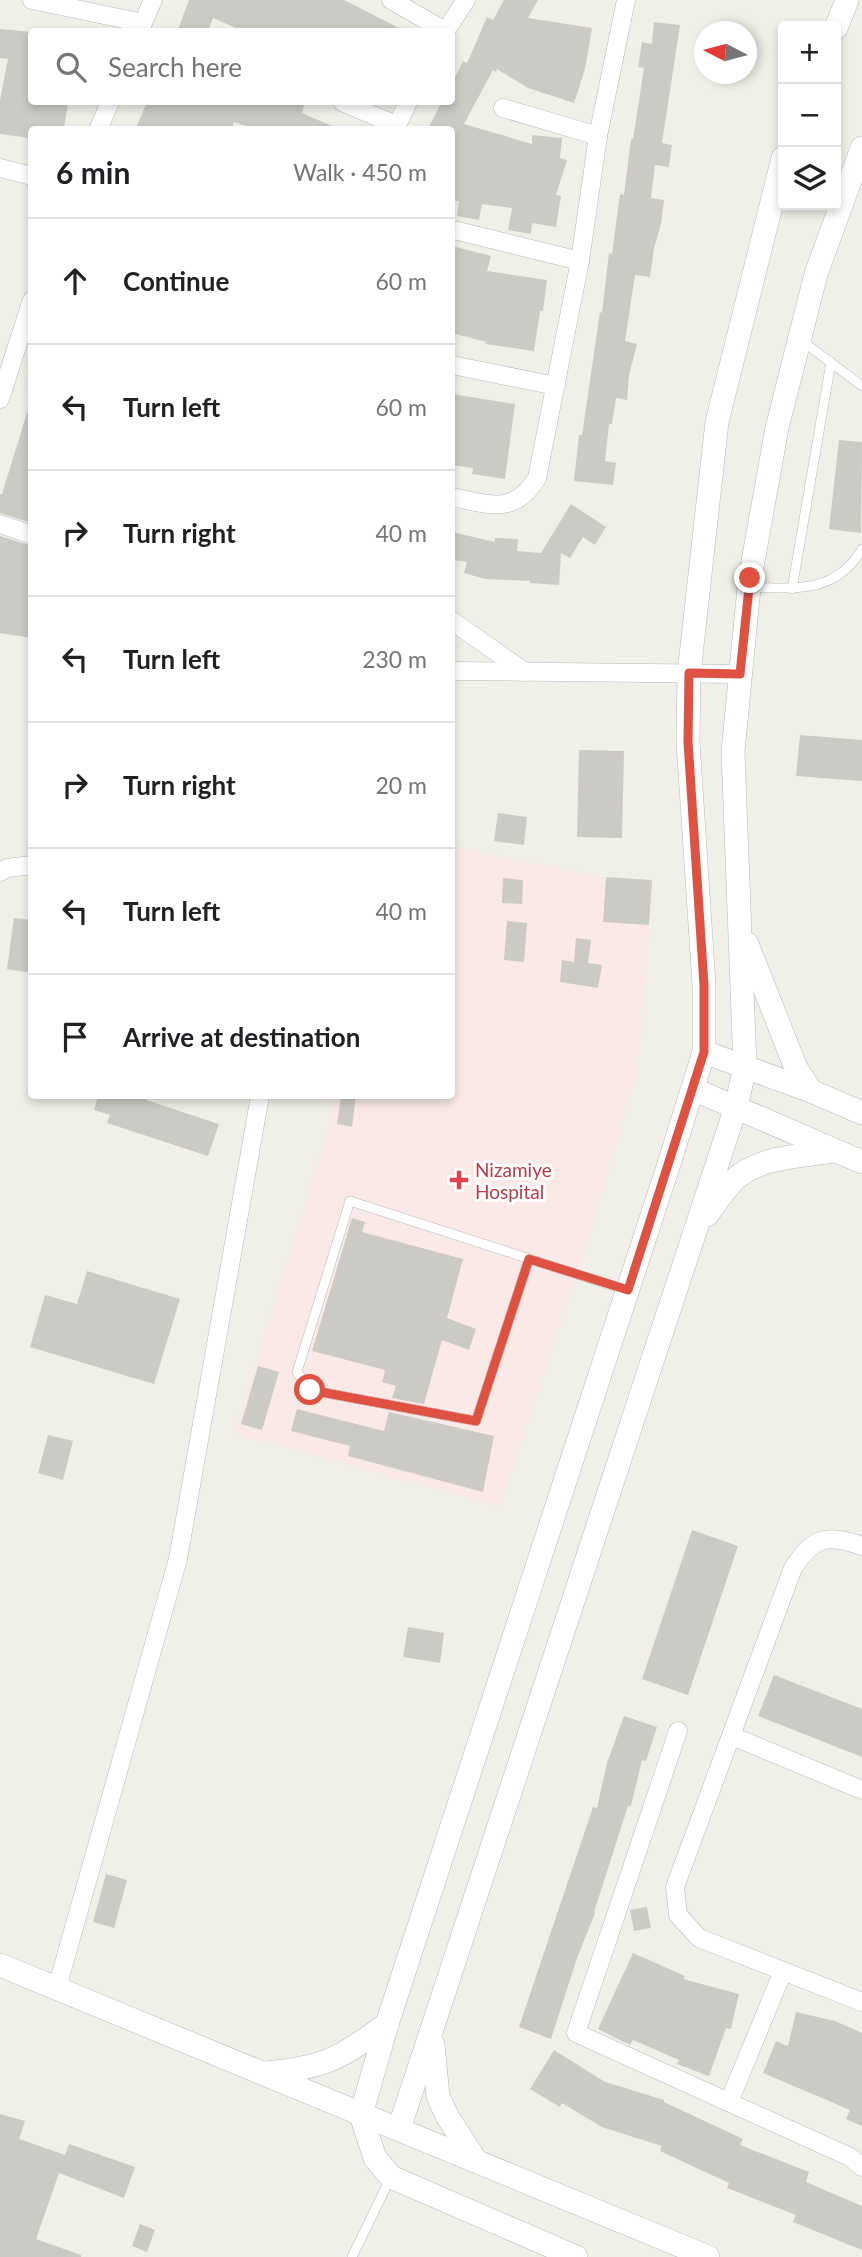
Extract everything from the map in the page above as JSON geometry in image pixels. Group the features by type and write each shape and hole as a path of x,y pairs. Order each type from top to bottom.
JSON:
{"street":[{"path":"32,0 141,27 153,0"},
{"path":"391,0 440,28"},
{"path":"447,28 466,0"},
{"path":"455,498 497,506 513,502 529,492 537,478 580,261 598,136 625,0"},
{"path":"839,21 847,0"},
{"path":"100,126 109,105"},
{"path":"348,105 393,126"},
{"path":"396,126 406,105"},
{"path":"503,108 598,136"},
{"path":"400,2129 736,1107 745,1067 733,751 749,587 777,428 816,274 862,148"},
{"path":"0,169 28,175"},
{"path":"576,2257 391,2177 375,2158 361,2115 387,2024 704,1052 704,985 688,742 689,673 717,422 778,179"},
{"path":"458,231 580,261"},
{"path":"0,399 7,352 28,308"},
{"path":"455,366 556,386"},
{"path":"0,524 28,534"},
{"path":"455,623 525,672"},
{"path":"455,671 740,674"},
{"path":"0,872 6,868 28,865"},
{"path":"740,927 796,1068 811,1091"},
{"path":"704,1052 811,1091 862,1113"},
{"path":"692,1089 862,1163"},
{"path":"57,1988 178,1559 259,1099"},
{"path":"696,1229 735,1180 752,1169 775,1160 835,1151"},
{"path":"862,1546 838,1538 817,1542 803,1552 793,1568 675,1887 678,1915 699,1938 862,2002"},
{"path":"678,1731 576,2033 850,2157 862,2167"},
{"path":"732,1736 862,1790"},
{"path":"0,1965 708,2257"},
{"path":"729,2102 783,1971"},
{"path":"262,2073 329,2063 387,2024"},
{"path":"432,2035 438,2096 447,2116 476,2161"}],"lane":[{"path":"800,339 862,386"},
{"path":"792,589 831,362"},
{"path":"749,587 792,589 823,584 852,566 862,549"},
{"path":"529,1259 476,1421 310,1390 297,1372 350,1201 628,1290"},
{"path":"352,2257 391,2177"}],"shaded area":[{"name":"Nizamiye Hospital","path":"455,848 653,887 637,1070 589,1236 500,1506 234,1433 330,1124 334,1099 455,1099"}],"building":[{"path":"189,0 344,0 399,28 236,28 213,18 209,28 178,28"},
{"path":"504,0 538,0 528,18 592,28 585,69 574,103 528,88 497,69 496,72 493,70 464,124 532,144 532,135 562,138 560,158 567,160 556,195 561,196 556,227 532,223 531,234 508,230 512,208 482,204 479,220 457,216 459,201 455,201 455,126 429,126 440,105 455,105 455,78 463,61 467,63 487,17 493,20"},
{"path":"654,22 680,25 662,143 672,145 669,167 655,165 651,198 664,200 661,224 650,277 635,275 625,341 637,344 629,375 627,400 616,398 612,424 609,424 605,461 616,463 613,485 574,481 579,435 582,435 600,312 602,313 609,253 612,254 620,194 624,195 644,68 638,67 642,42 652,44"},
{"path":"0,29 28,32 28,105 68,105 65,126 28,126 28,138 0,134 0,100 8,59 0,58"},
{"path":"146,105 304,105 302,113 332,126 246,126 234,122 232,126 137,126"},
{"path":"455,247 491,256 487,271 547,280 534,351 485,344 486,342 455,334"},
{"path":"455,394 515,404 505,479 472,474 473,468 455,465"},
{"path":"28,413 28,522 0,513 2,494"},
{"path":"839,440 862,442 861,533 829,529"},
{"path":"571,504 606,527 595,545 583,537 570,558 561,553 559,585 485,579 464,573 467,562 455,560 455,533 495,542 495,538 518,539 517,551 541,553"},
{"path":"0,536 28,545 28,637 0,633"},
{"path":"800,735 862,740 862,781 796,776"},
{"path":"579,750 624,751 622,838 577,837"},
{"path":"498,813 527,817 524,845 494,841"},
{"path":"606,877 652,880 649,925 603,922"},
{"path":"503,878 523,880 522,904 502,903"},
{"path":"14,918 28,920 28,972 7,969"},
{"path":"507,921 527,923 524,962 504,960"},
{"path":"576,938 591,940 588,963 602,965 598,988 560,982 562,960 574,962"},
{"path":"97,1099 146,1099 219,1124 208,1156 107,1123 110,1115 94,1110"},
{"path":"341,1099 356,1099 352,1127 337,1124"},
{"path":"352,1218 365,1222 362,1232 463,1259 447,1318 476,1329 469,1350 442,1340 424,1404 392,1398 396,1386 382,1382 385,1370 312,1351"},
{"path":"87,1271 180,1299 154,1384 30,1347 45,1295 77,1304"},
{"path":"258,1366 279,1372 262,1430 241,1424"},
{"path":"297,1409 384,1431 389,1412 494,1436 483,1492 348,1456 350,1446 291,1431"},
{"path":"48,1435 73,1441 63,1480 38,1473"},
{"path":"692,1530 738,1546 688,1695 642,1679"},
{"path":"408,1627 444,1633 440,1663 403,1657"},
{"path":"774,1675 862,1709 862,1757 758,1716"},
{"path":"624,1716 657,1727 646,1761 642,1760 631,1806 628,1806 595,1913 577,1958 551,2039 519,2027 593,1807 597,1808 607,1763"},
{"path":"106,1874 127,1880 114,1928 93,1922"},
{"path":"647,1907 651,1928 634,1931 630,1910"},
{"path":"633,1953 685,1976 683,1979 739,1994 731,2029 726,2028 709,2076 677,2064 679,2060 633,2040 630,2045 598,2029"},
{"path":"796,2012 835,2021 862,2033 862,2126 846,2119 850,2110 763,2073 776,2041 788,2046"},
{"path":"554,2050 605,2082 664,2100 743,2139 740,2145 809,2172 806,2182 862,2206 862,2250 793,2222 796,2215 727,2188 729,2183 660,2151 662,2146 602,2127 562,2103 560,2107 530,2089"},
{"path":"0,2114 25,2121 19,2139 65,2155 69,2144 135,2167 124,2198 59,2173 36,2239 81,2257 0,2257"},
{"path":"140,2224 155,2230 147,2252 132,2246"}],"place":[{"name":"Nizamiye Hospital","path":"459,1180"}],"route":[{"path":"310,1390 476,1421 529,1259 628,1290 704,1052 704,985 688,742 689,673 740,674 750,578"}]}
